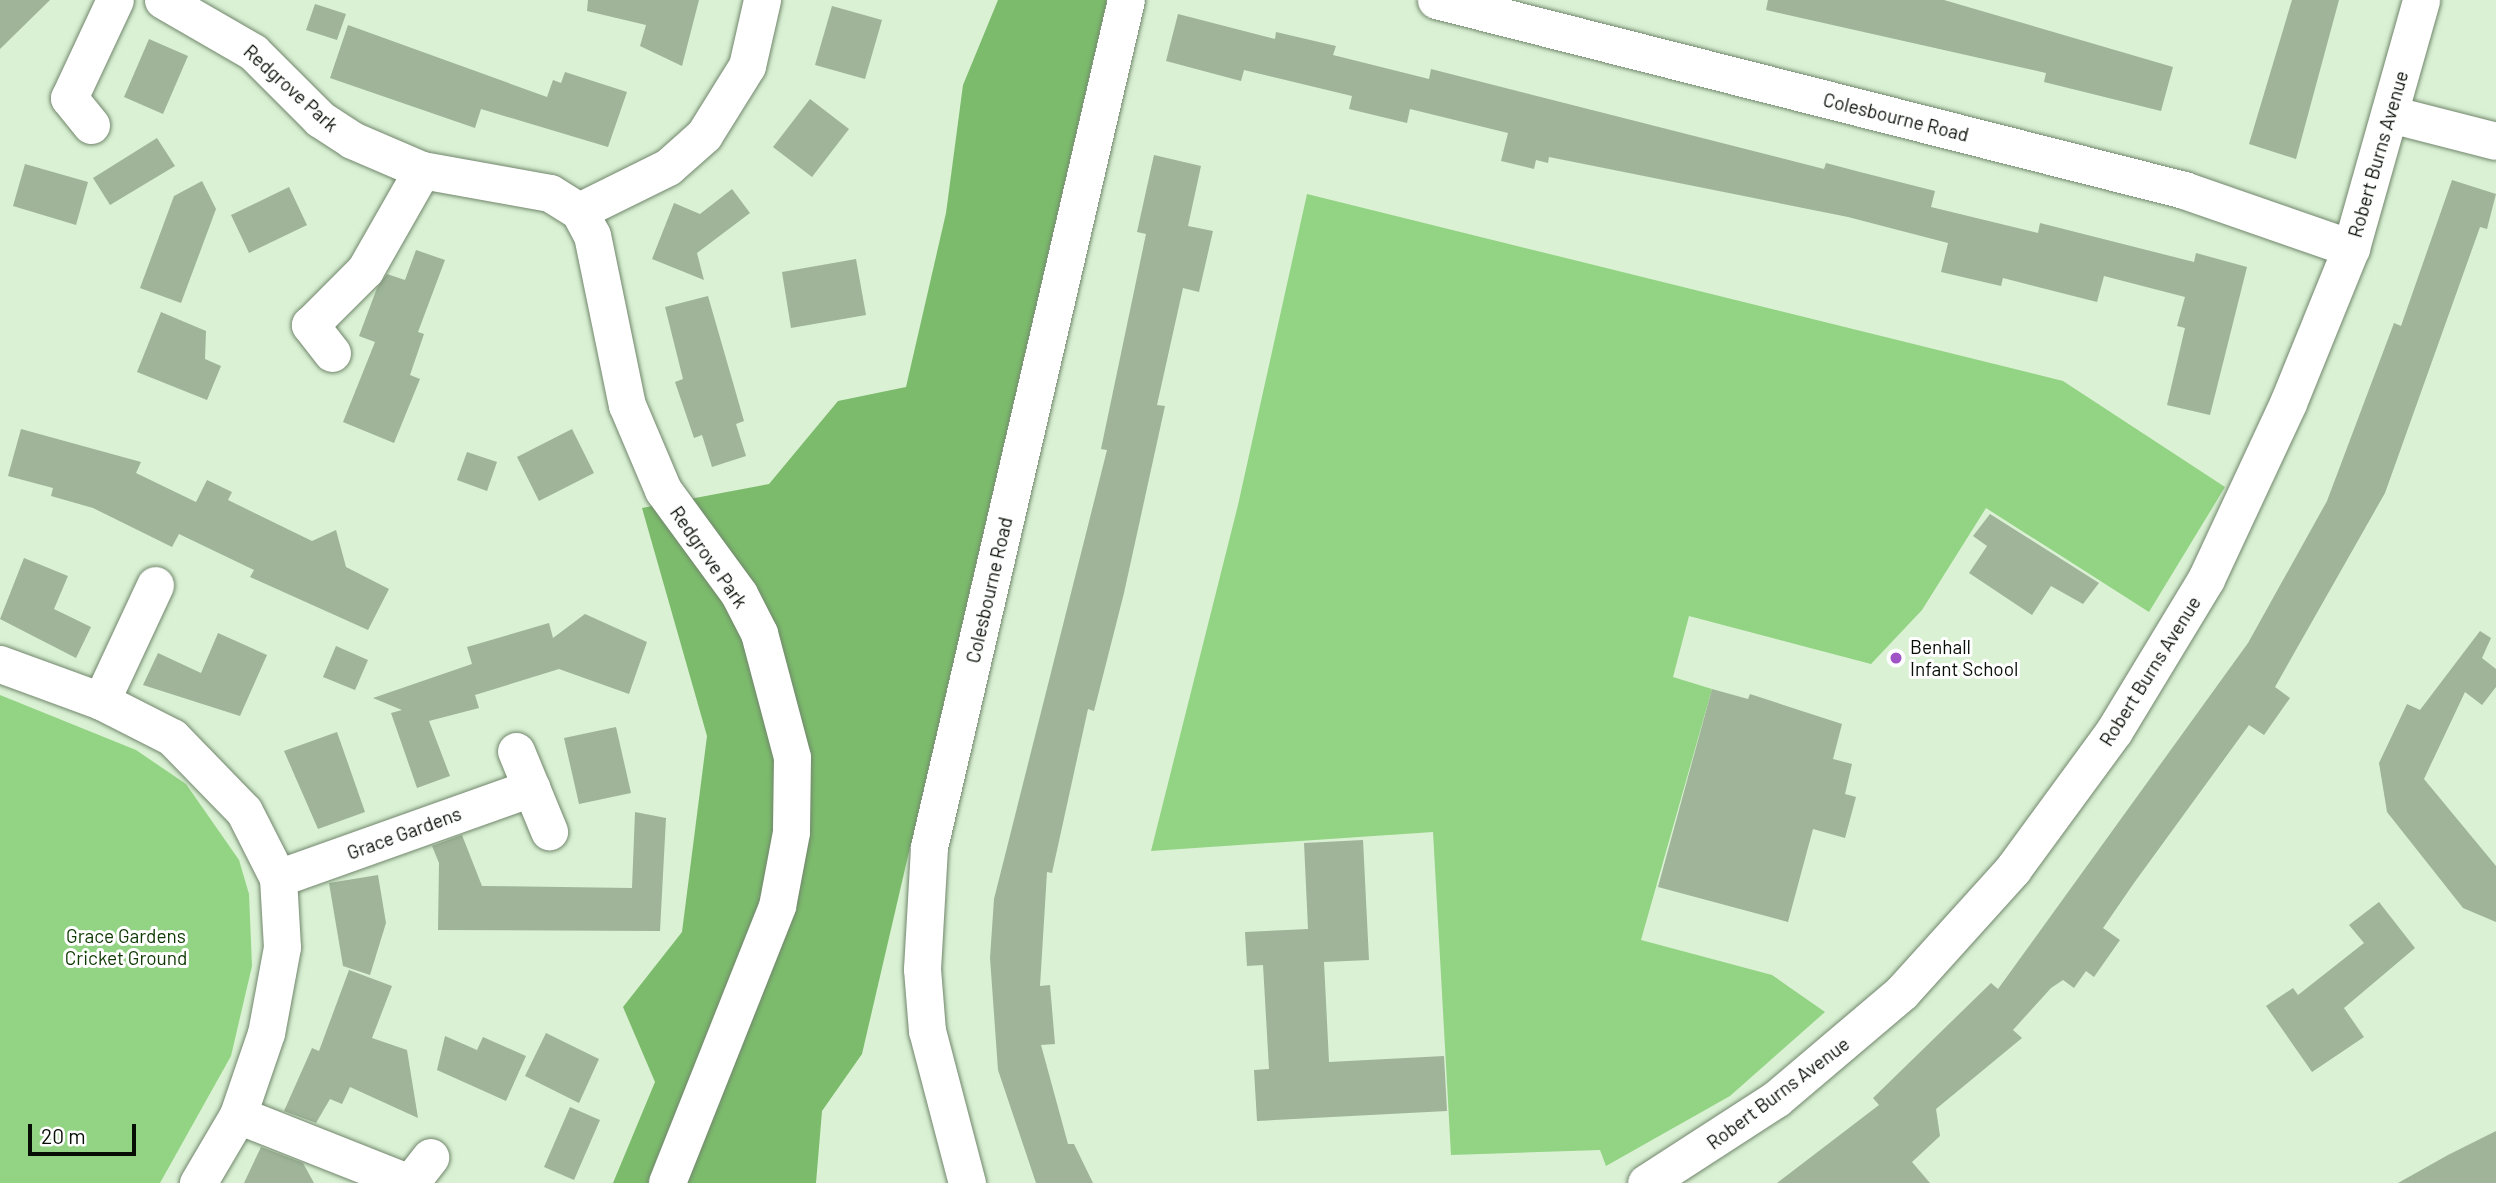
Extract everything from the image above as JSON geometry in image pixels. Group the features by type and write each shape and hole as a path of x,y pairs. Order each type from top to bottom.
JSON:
{"street":[{"path":"91,125 69,98 115,0"},
{"name":"Redgrove Park","path":"163,0 253,52 320,119 352,140 422,170 550,193 579,211 592,235 614,357 640,439 680,517 739,594 759,633 792,757 791,832 777,906 667,1183"},
{"path":"579,211 668,167 704,135 747,66 762,0"},
{"name":"Colesbourne Road","path":"967,1183 927,1031 922,933 929,847 1126,0"},
{"name":"Colesbourne Road","path":"1436,0 2184,190 2351,248"},
{"name":"Robert Burns Avenue","path":"1646,1183 1722,1138 1829,1058 1911,982 2013,870 2114,731 2206,579 2351,248 2421,0"},
{"path":"2390,114 2496,141"},
{"path":"332,353 310,325 365,270 422,170"},
{"path":"101,701 155,585"},
{"path":"0,664 101,701 172,737 213,775 244,811 278,878 282,947 277,990 238,1115 198,1183"},
{"path":"516,751 549,831"},
{"name":"Grace Gardens","path":"278,878 531,788"},
{"path":"238,1115 416,1174"}],"green space":[{"path":"998,0 1107,0 862,1054 822,1111 816,1183 613,1183 655,1082 623,1007 682,932 707,736 642,508 769,484 838,401 906,387 946,213 963,85"},
{"path":"1307,194 2063,381 2225,487 2149,612 1986,508 1922,610 1871,664 1689,616 1673,677 1712,689 1641,940 1772,975 1825,1012 1730,1096 1606,1166 1600,1150 1451,1155 1433,832 1151,851 1238,505"},
{"name":"Grace Gardens Cricket Ground","path":"0,695 136,750 186,784 239,860 249,894 252,966 231,1056 160,1183 0,1183"}],"building":[{"path":"0,0 50,0 0,49"},
{"path":"588,0 699,0 682,66 640,46 646,25 587,11"},
{"path":"1768,0 1944,0 2173,67 2161,111 2044,82 2046,73 1766,10"},
{"path":"2292,0 2339,0 2296,159 2249,144"},
{"path":"315,4 346,14 337,40 306,30"},
{"path":"832,6 882,20 865,79 815,65"},
{"path":"1178,14 1275,39 1276,32 1336,46 1333,55 1429,79 1431,69 1824,169 1826,163 1935,191 1931,207 2038,233 2040,223 2194,262 2196,253 2247,267 2210,415 2167,405 2185,328 2177,326 2185,297 2104,276 2097,302 2003,278 2001,286 1941,272 1948,243 1848,217 1549,157 1548,163 1536,160 1534,169 1501,161 1508,133 1410,109 1407,123 1349,109 1352,96 1244,70 1241,81 1166,61"},
{"path":"348,25 547,97 553,80 561,83 565,72 627,92 608,147 481,109 475,128 330,78"},
{"path":"149,39 188,56 163,114 124,97"},
{"path":"810,99 849,129 812,177 773,147"},
{"path":"157,138 175,166 110,205 93,178"},
{"path":"1154,155 1201,166 1188,226 1213,231 1199,292 1183,288 1157,405 1165,406 1124,593 1094,711 1088,709 1052,873 1047,872 1040,986 1050,985 1055,1044 1041,1045 1068,1144 1074,1144 1093,1183 1036,1183 998,1070 990,958 994,899 1107,450 1101,449 1146,234 1137,232"},
{"path":"25,164 88,182 76,225 13,206"},
{"path":"2452,180 2496,194 2487,229 2480,227 2385,493 2275,687 2290,698 2264,735 2249,725 2134,883 2103,928 2120,940 2094,977 2086,971 2074,988 2063,980 2051,988 2013,1030 2022,1038 1936,1109 1940,1136 1912,1162 1930,1183 1777,1183 1879,1105 1873,1098 1991,983 1998,989 2248,643 2327,501 2394,323 2401,326"},
{"path":"202,181 216,209 181,303 140,288 174,196"},
{"path":"289,187 307,225 249,253 231,215"},
{"path":"732,189 750,213 697,253 704,280 652,259 674,203 700,214"},
{"path":"416,250 445,260 418,332 424,334 410,375 420,379 394,443 343,422 375,342 359,336 377,288 387,274 405,280"},
{"path":"856,259 866,315 791,328 782,272"},
{"path":"708,296 744,421 736,424 746,456 712,467 702,435 694,438 675,382 683,379 665,307"},
{"path":"161,312 206,331 205,359 221,366 207,400 137,372"},
{"path":"21,429 141,462 136,473 196,502 207,480 232,492 228,500 312,541 336,530 346,567 389,589 368,630 250,577 254,570 179,534 172,547 93,508 51,496 53,488 8,476"},
{"path":"572,429 594,473 539,501 517,457"},
{"path":"467,452 497,462 487,491 457,480"},
{"path":"1990,514 2099,583 2083,604 2051,586 2032,615 1969,573 1987,546 1973,536"},
{"path":"24,558 68,576 54,609 91,627 76,658 0,619"},
{"path":"585,614 647,642 629,694 559,669 475,695 479,708 429,721 450,776 417,788 391,713 402,710 373,698 472,664 467,647 549,623 553,638"},
{"path":"2480,631 2491,638 2482,658 2496,669 2496,687 2482,705 2465,692 2424,779 2496,866 2496,922 2463,908 2387,812 2379,763 2407,704 2420,710"},
{"path":"218,633 267,655 240,716 143,685 158,653 201,673"},
{"path":"336,646 368,660 355,690 323,677"},
{"path":"1712,689 1748,699 1750,694 1842,724 1833,759 1852,764 1845,794 1856,797 1845,838 1813,829 1788,922 1658,887"},
{"path":"616,727 631,793 579,804 564,738"},
{"path":"337,732 365,812 318,829 284,751"},
{"path":"635,812 666,818 660,931 438,930 439,863 432,846 462,835 482,886 632,888"},
{"path":"1363,840 1369,960 1324,962 1329,1062 1444,1056 1447,1111 1257,1121 1254,1070 1269,1069 1263,965 1247,966 1245,932 1308,929 1304,843"},
{"path":"378,875 386,923 370,975 343,966 329,883"},
{"path":"2379,902 2415,948 2344,1008 2364,1037 2312,1072 2266,1006 2293,988 2298,995 2364,943 2349,925"},
{"path":"349,970 392,986 372,1038 407,1050 418,1118 350,1087 342,1104 330,1099 316,1123 284,1111 312,1048 319,1051"},
{"path":"546,1033 599,1059 579,1103 525,1076"},
{"path":"445,1036 477,1050 483,1037 526,1056 506,1101 437,1070"},
{"path":"570,1107 600,1120 574,1180 544,1167"},
{"path":"2496,1131 2496,1183 2398,1183 2448,1155"},
{"path":"261,1147 303,1163 314,1183 244,1183"}],"place":[{"name":"Benhall Infant School","path":"1896,658"}]}
